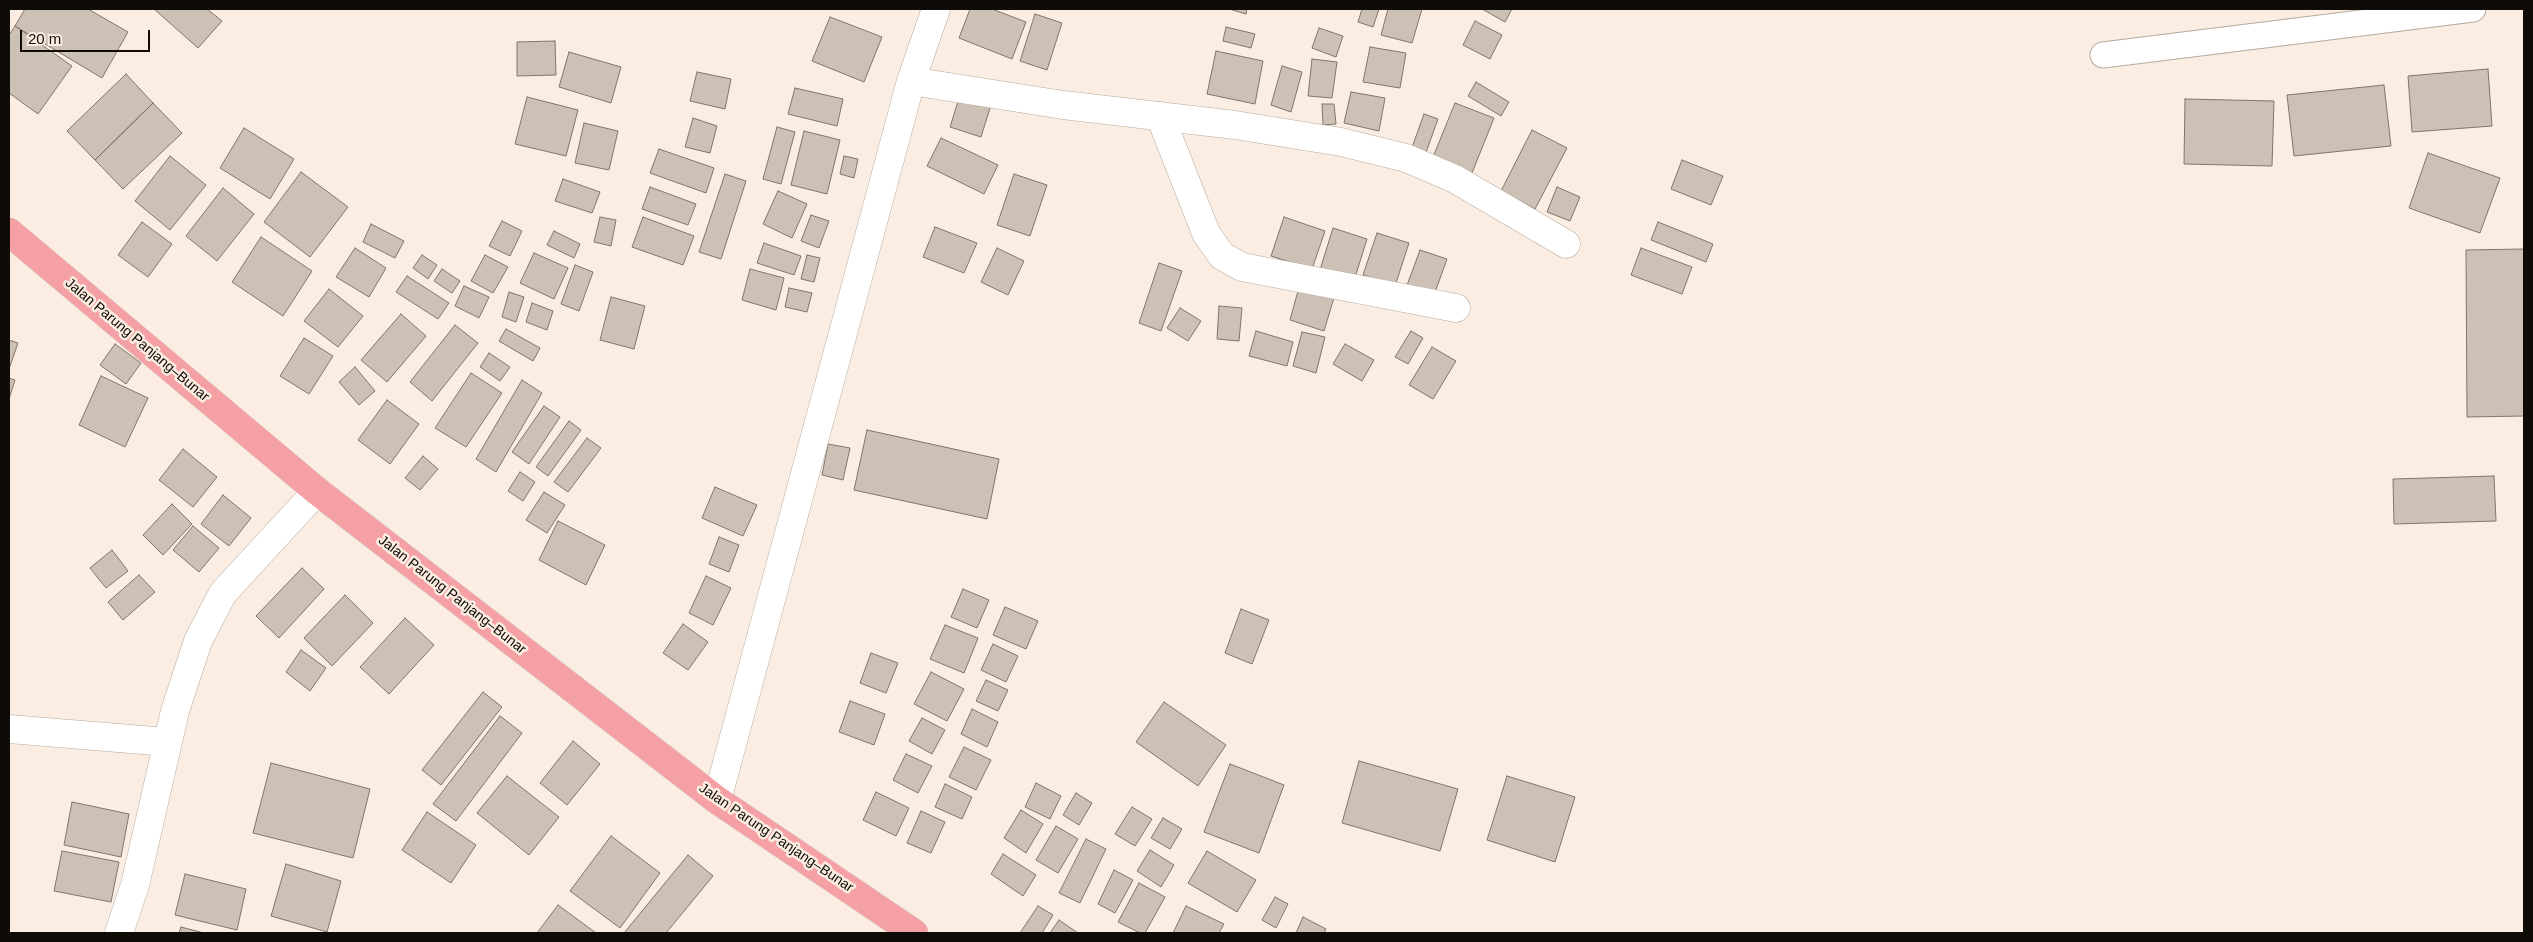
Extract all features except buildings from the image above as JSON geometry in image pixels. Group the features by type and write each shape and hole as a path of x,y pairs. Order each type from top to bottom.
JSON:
{"main road":[{"name":"Jalan Parung Panjang–Bunar","path":"9,232 317,491 717,800 914,933"}],"street":[{"path":"717,800 911,81 936,9"},
{"path":"911,81 1063,106 1235,125 1342,142 1406,158 1455,179 1566,244"},
{"path":"1160,116 1206,233 1222,256 1242,267 1456,308"},
{"path":"119,933 135,884 167,742 198,641 223,593 317,491"},
{"path":"9,729 167,742"}],"lane":[{"path":"2104,55 2474,9"}]}
